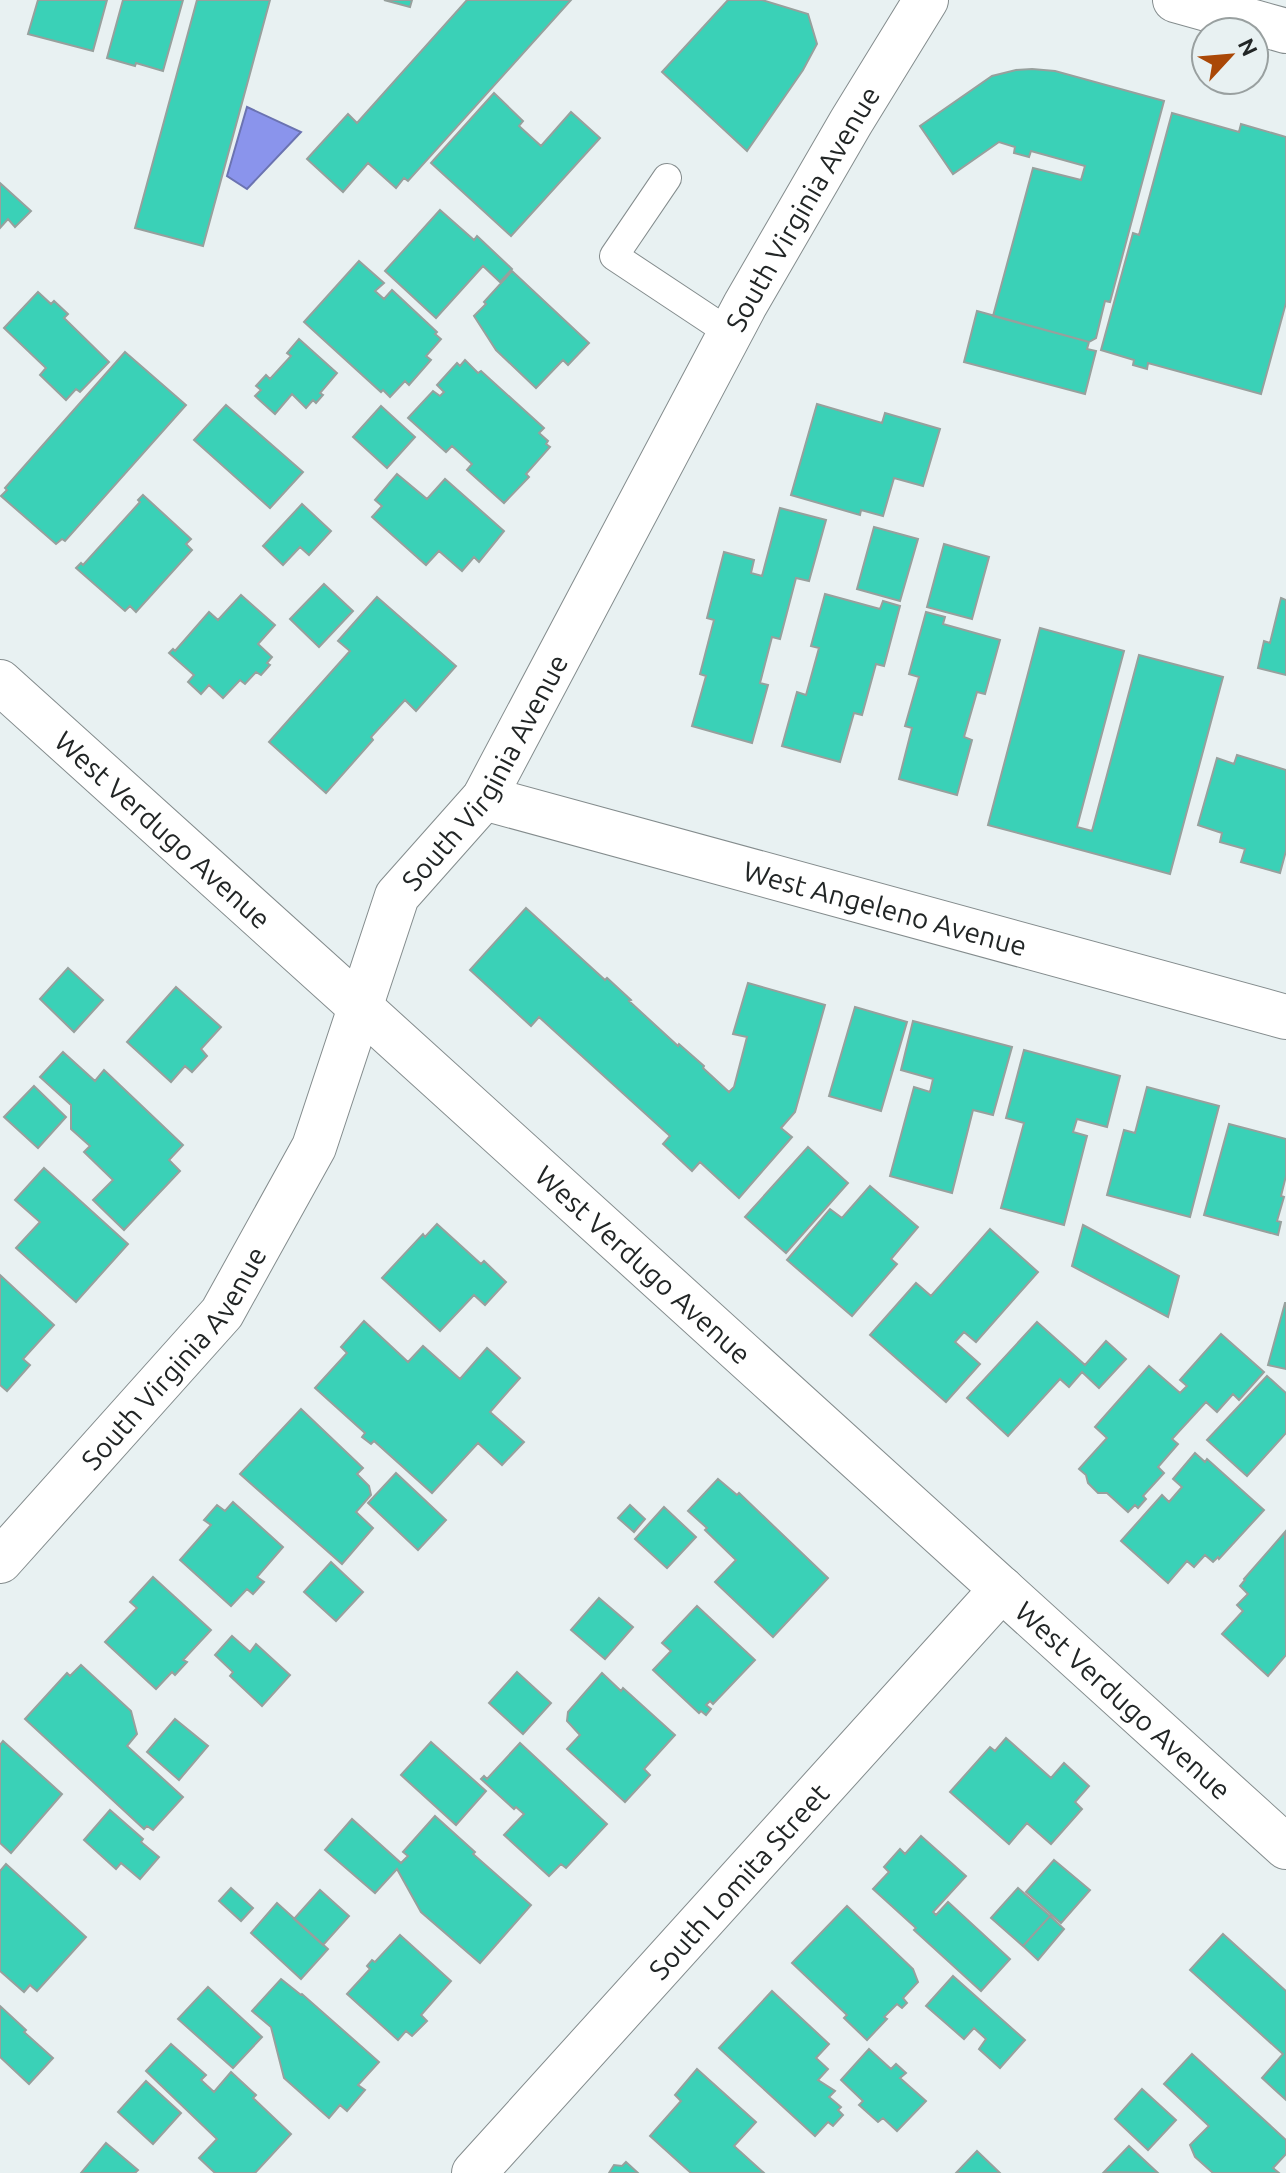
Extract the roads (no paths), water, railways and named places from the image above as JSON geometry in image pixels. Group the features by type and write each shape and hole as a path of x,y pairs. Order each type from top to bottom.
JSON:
{"street":[{"name":"South Virginia Avenue","path":"0,1561 222,1313 314,1147 397,896 484,798 730,333 851,122 926,0"},
{"path":"1175,0 1286,31"},
{"name":"West Verdugo Avenue","path":"0,682 1286,1847"},
{"name":"West Angeleno Avenue","path":"484,798 1286,1017"},
{"name":"South Lomita Street","path":"474,2173 1002,1589"}],"lane":[{"path":"667,178 614,256 730,333"}],"water":[{"path":"247,107 301,132 247,189 227,176"}]}
